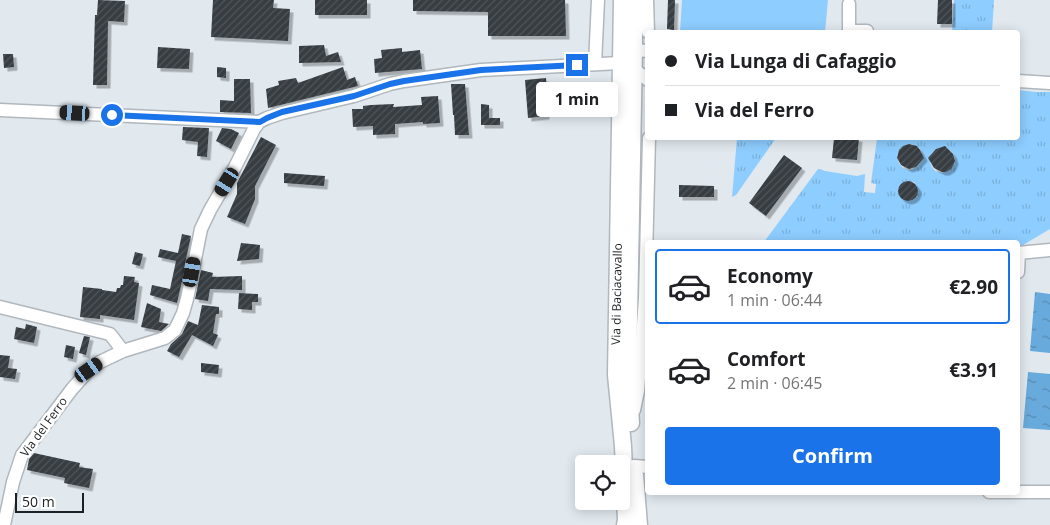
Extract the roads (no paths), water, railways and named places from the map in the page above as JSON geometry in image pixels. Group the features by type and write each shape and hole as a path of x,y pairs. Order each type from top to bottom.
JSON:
{"main road":[{"path":"622,0 627,66"},
{"path":"627,66 641,50 634,0"},
{"name":"Via di Baciacavallo","path":"627,66 628,373 631,420 641,466 639,525"},
{"name":"Via di Baciacavallo","path":"625,525 623,446 616,375 627,66"}],"street":[{"path":"595,64 598,0"},
{"path":"647,0 648,30"},
{"path":"849,30 850,4"},
{"path":"0,110 260,122 282,112 354,96 390,84 481,70 595,64 627,66 645,78"},
{"path":"1020,82 1050,83"},
{"name":"Via del Ferro","path":"4,525 13,482 22,455 72,389 89,370 100,362 122,351 165,338 175,330 187,299 201,229 254,129 260,122"},
{"path":"647,240 649,140"},
{"path":"1020,253 1050,250"},
{"path":"0,307 110,334 122,351"},
{"path":"631,420 638,391 645,310"},
{"path":"1020,493 1050,492"}],"water":[{"path":"1035,292 1050,294 1050,353 1030,351"},
{"path":"1028,372 1050,374 1050,430 1023,428"}]}
